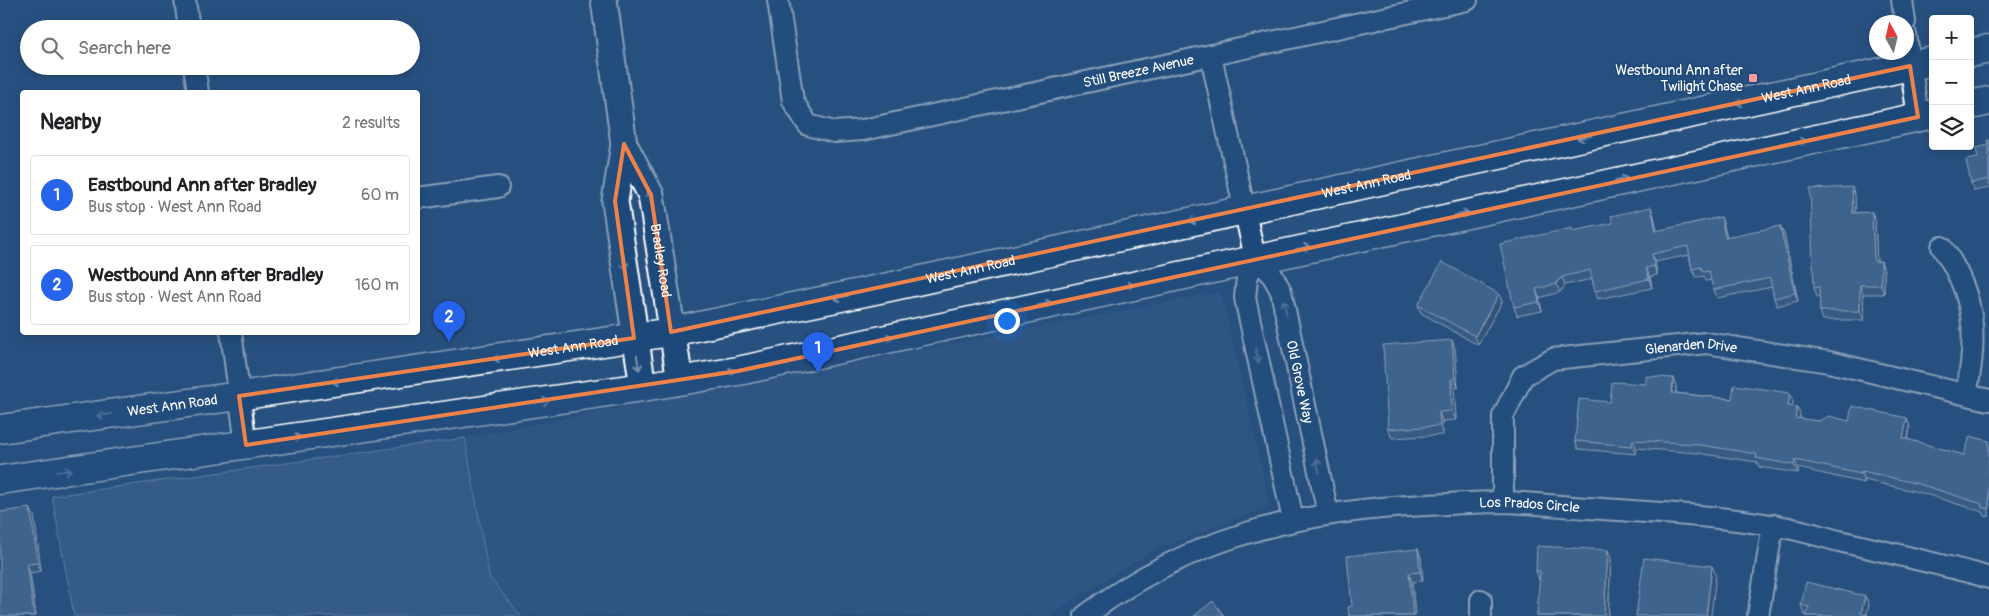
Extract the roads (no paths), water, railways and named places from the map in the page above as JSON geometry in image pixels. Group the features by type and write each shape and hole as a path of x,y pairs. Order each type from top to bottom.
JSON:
{"main road":[{"path":"1974,52 1989,49"},
{"name":"West Ann Road","path":"0,429 239,396 671,332 1922,64"},
{"path":"1974,105 1989,101"},
{"path":"0,480 246,446 738,371 1925,115"}],"street":[{"path":"185,0 188,20"},
{"name":"Bradley Road","path":"604,0 624,144 615,201 642,387"},
{"name":"Still Breeze Avenue","path":"778,0 793,101 808,125 834,132 863,130 1468,0"},
{"path":"1902,0 1904,15"},
{"path":"1914,50 1922,64 1925,115"},
{"path":"1211,56 1255,258 1247,278 1245,298 1293,520"},
{"path":"195,75 198,90"},
{"name":"Bradley Road","path":"624,144 651,194 680,381"},
{"path":"420,198 498,187"},
{"path":"1942,247 1960,276 1970,307 1973,324 1973,358 1966,394"},
{"name":"Old Grove Way","path":"1255,258 1271,273 1281,291 1328,514"},
{"path":"230,335 246,446"},
{"name":"Glenarden Drive","path":"1503,502 1503,416 1523,376 1553,359 1706,343 1829,362 1989,400"},
{"name":"Los Prados Circle","path":"1085,616 1136,582 1186,556 1238,535 1293,520 1328,514 1394,507 1503,502 1657,512 1773,525 1989,578"},
{"path":"1758,616 1773,525"}],"place":[{"name":"Westbound Ann after Twilight Chase","path":"1753,78"},
{"name":"Westbound Ann after Bradley","path":"449,342"},
{"name":"Eastbound Ann after Bradley","path":"818,373"}]}
